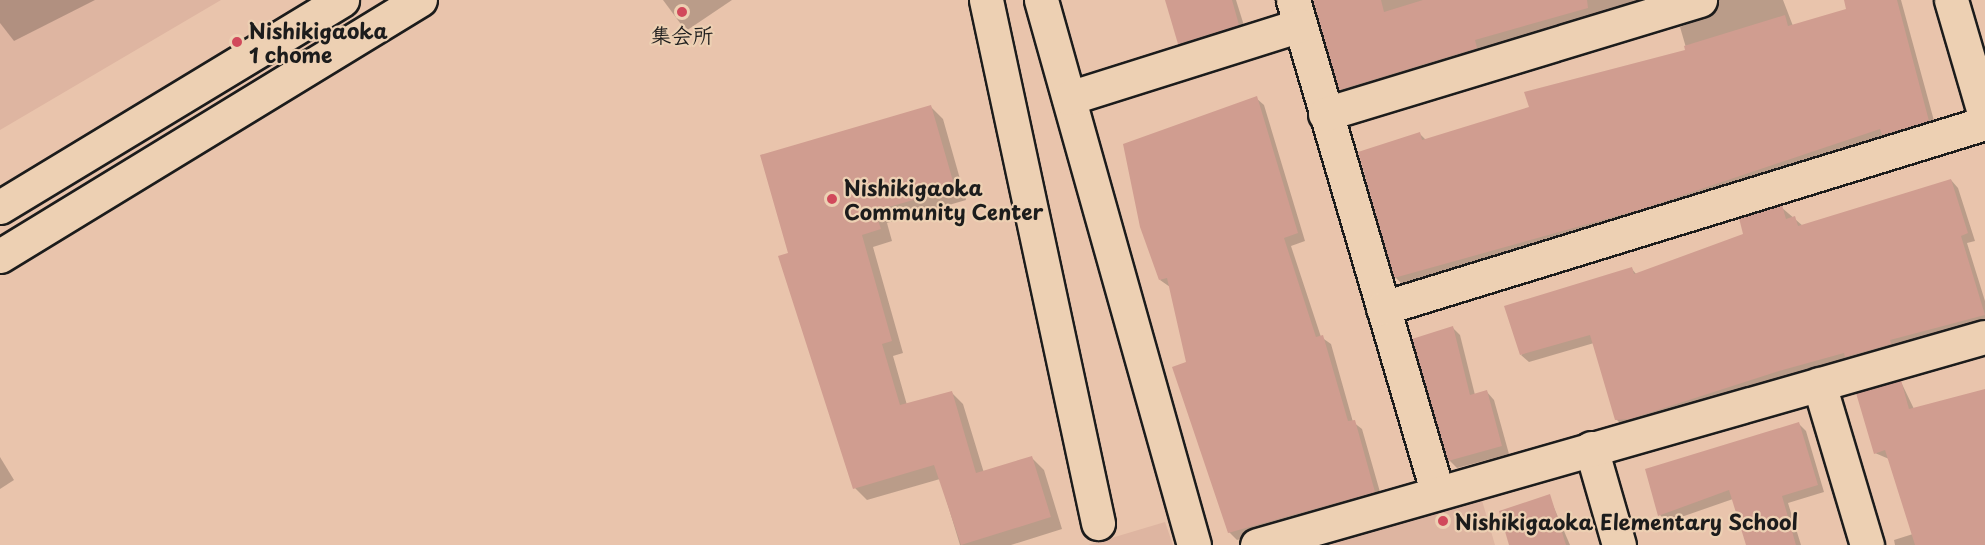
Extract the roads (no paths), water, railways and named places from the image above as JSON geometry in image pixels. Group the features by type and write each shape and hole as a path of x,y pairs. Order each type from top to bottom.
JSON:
{"street":[{"path":"0,207 342,0"},
{"path":"0,256 420,0"},
{"path":"986,0 1098,523"},
{"path":"1041,0 1194,545"},
{"path":"1325,114 1700,0"},
{"path":"1951,0 1985,116"},
{"path":"1069,98 1297,13 1437,492"},
{"path":"1383,308 1985,123"},
{"path":"1257,545 1985,337"},
{"path":"1819,384 1867,545"},
{"path":"1591,448 1619,545"}],"place":[{"name":"集会所","path":"682,12"},
{"name":"Nishikigaoka 1 chome","path":"237,42"},
{"name":"Nishikigaoka Community Center","path":"832,199"},
{"name":"Nishikigaoka Elementary School","path":"1443,521"}]}
